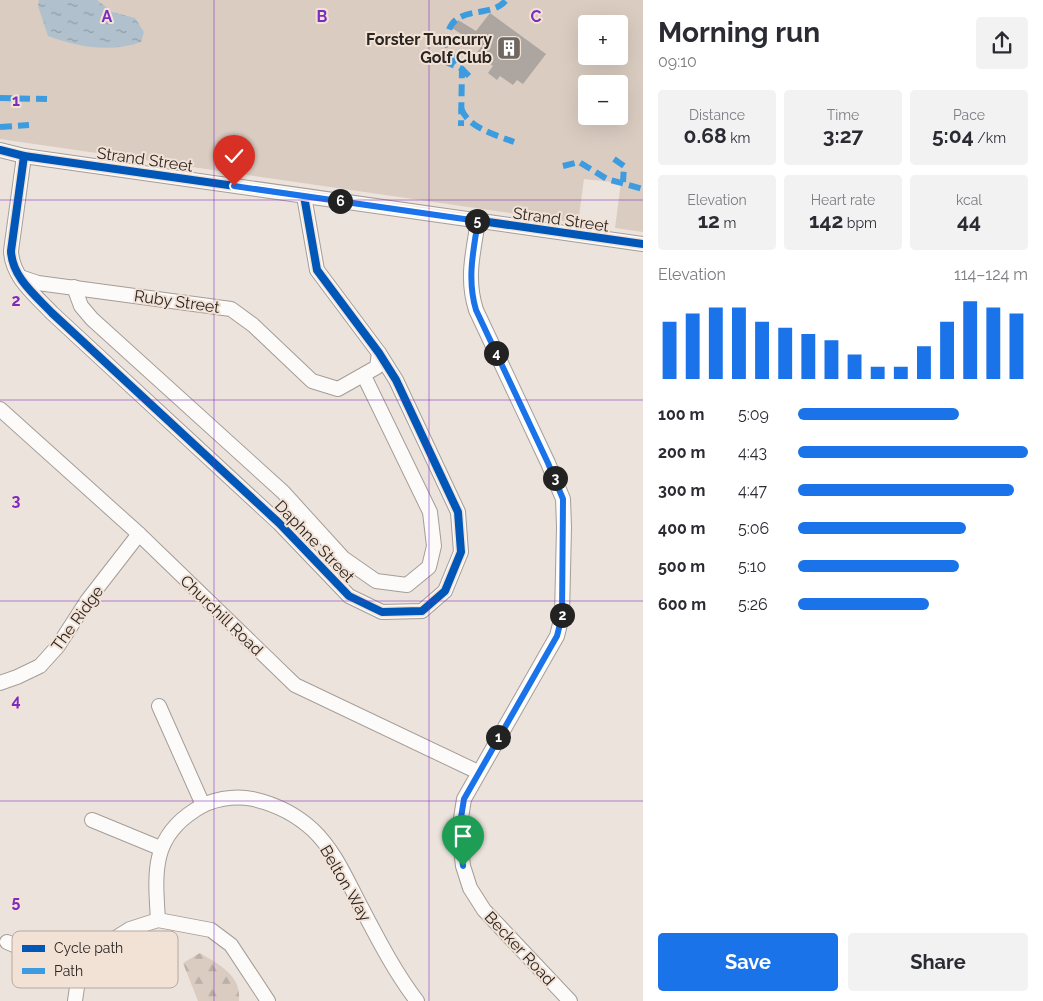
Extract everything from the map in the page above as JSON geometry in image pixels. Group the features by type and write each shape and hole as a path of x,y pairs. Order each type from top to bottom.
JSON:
{"street":[{"name":"Strand Street","path":"0,150 24,156 643,244"},
{"name":"Daphne Street","path":"24,156 10,251 11,260 19,277 52,313 279,523 349,596 382,612 422,611 445,591 461,552 458,512 396,380 379,352 317,270 304,196"},
{"name":"Becker Road","path":"478,221 470,275 472,296 480,319 560,491 564,527 560,627 464,799 460,816 460,850 470,888 484,910 570,1001"},
{"name":"Ruby Street","path":"19,277 38,283 231,309 253,325 312,381 338,389 364,376 377,366 379,352"},
{"name":"Daphne Street","path":"74,287 81,306 92,319 283,492 343,558 376,582 407,585 429,567 434,546 430,512 364,376"},
{"name":"Churchill Road","path":"0,409 139,534 295,685 478,772"},
{"name":"The Ridge","path":"0,683 40,666 58,646 88,601 139,534"},
{"path":"159,706 203,804"},
{"name":"Belton Way","path":"158,920 156,868 160,848 171,830 185,816 203,804 223,799 245,797 266,802 292,814 313,830 332,853 380,943 417,1001"},
{"path":"92,820 160,848"},
{"path":"127,931 158,920 181,922 211,930 231,944 268,1001"},
{"path":"6,942 12,945"},
{"path":"74,1001 76,988"}],"green space":[{"path":"0,0 643,0 643,232 615,228 621,183 584,179 578,223 0,139"},
{"path":"200,953 221,966 233,977 239,992 239,1001 198,1001 183,963"}],"water":[{"path":"39,0 97,0 112,12 135,18 144,32 141,42 106,48 82,46 48,36 38,6"}],"building":[{"name":"Forster Tuncurry Golf Club","path":"490,13 546,54 523,84 517,80 513,85 500,76 497,80 488,73 493,66 476,54 481,47 452,28 458,20 476,31"}],"marked path":[{"path":"469,76 452,57 447,46 448,33 452,24 458,18 492,9 500,6 506,0"},
{"path":"425,60 444,61 462,69 461,126"},
{"path":"0,98 47,99"},
{"path":"461,108 476,126 514,142"},
{"path":"0,127 29,125"},
{"path":"614,159 624,166 623,182"},
{"path":"563,166 579,162 607,179 643,189"}],"cycle path":[{"path":"0,150 24,156 643,244"},
{"path":"24,156 11,251 15,269 32,292 52,313 279,523 349,596 382,612 422,611 445,591 461,552 458,512 396,380 379,353 317,270 304,196"}],"place":[{"name":"Forster Tuncurry Golf Club","path":"509,48"}],"route":[{"path":"234,186 478,221 470,275 470,285 476,310 563,499 562,616 557,636 464,799 459,830 463,866"}]}
